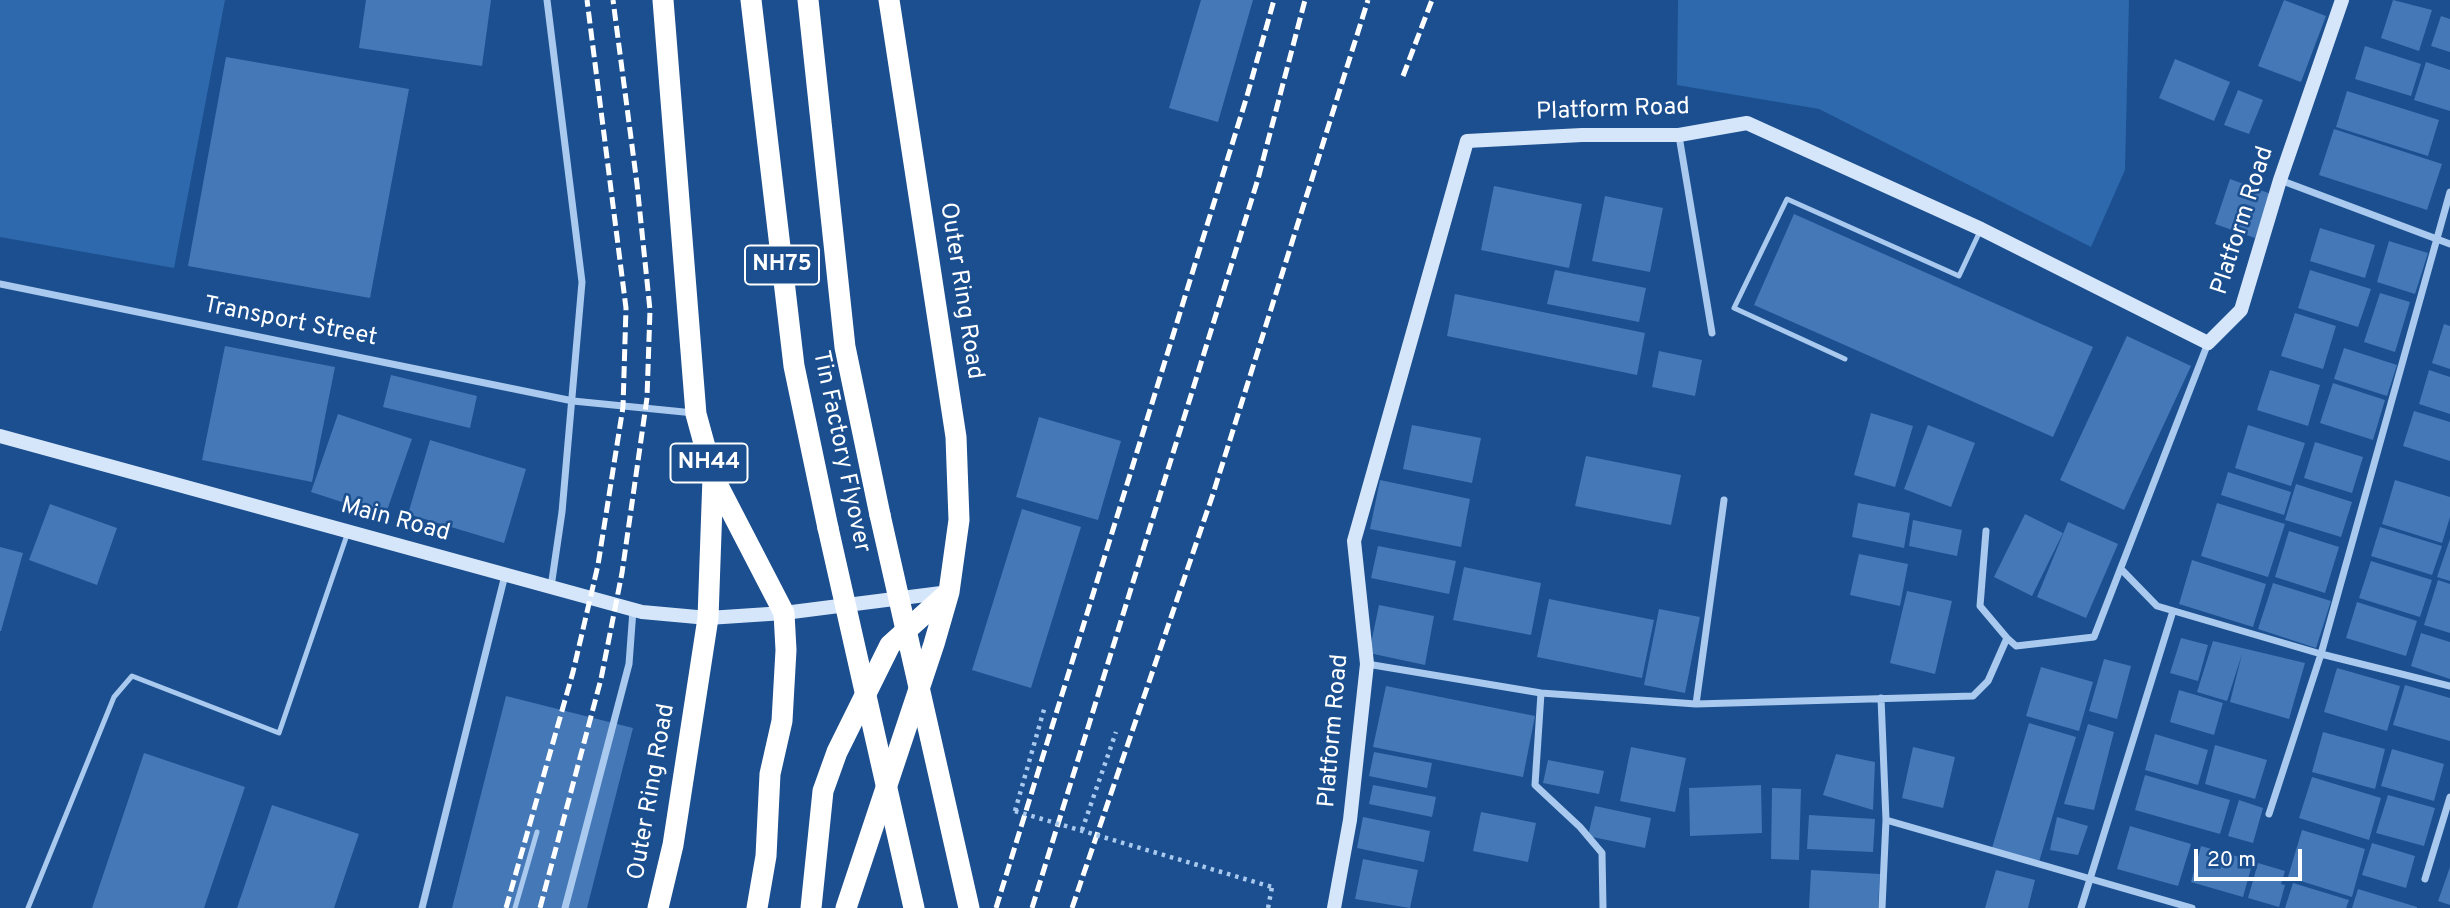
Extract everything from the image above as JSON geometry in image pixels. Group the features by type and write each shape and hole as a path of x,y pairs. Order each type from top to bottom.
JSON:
{"highway":[{"name":"Outer Ring Road","path":"663,0 696,414 713,476 784,613 786,650 782,721 770,774 766,856 757,908"},
{"name":"Tin Factory Flyover","path":"751,0 794,366 914,908"},
{"name":"Tin Factory Flyover","path":"808,0 845,348 968,908"},
{"name":"Outer Ring Road","path":"846,908 949,592 958,520 956,437 889,0"},
{"name":"Outer Ring Road","path":"658,908 673,845 708,618 713,476"},
{"path":"811,908 823,791 837,752 890,645 949,592"}],"street":[{"path":"547,0 582,282 562,512 551,588"},
{"name":"Platform Road","path":"1334,908 1350,820 1367,664 1354,541 1467,141 1582,135 1679,135 1747,123 1981,229 2208,343 2241,310 2280,180 2342,0"},
{"path":"1679,135 1712,333"},
{"path":"2280,180 2450,244"},
{"path":"2270,814 2321,654 2450,192"},
{"name":"Transport Street","path":"0,284 573,401 696,414"},
{"path":"1986,531 1980,606 2007,638 2016,646 2094,637 2208,343"},
{"name":"Main Road","path":"0,436 633,610 708,618 784,613 949,592"},
{"path":"1696,704 1724,500"},
{"path":"2121,569 2157,606 2321,654 2450,686"},
{"path":"422,908 505,575"},
{"path":"565,908 629,664 633,610"},
{"path":"2081,908 2173,611"},
{"path":"1367,664 1541,693 1696,704 1973,696 1988,681 2007,638"},
{"path":"1541,693 1535,785 1580,827 1602,853 1603,908"},
{"path":"1881,698 1886,820 1882,908"},
{"path":"2425,879 2450,797"},
{"path":"1886,820 2192,908"}],"lane":[{"path":"1845,359 1734,308 1787,199 1959,276 1981,229"},
{"path":"28,908 114,697 132,676 279,733 348,532"},
{"path":"515,908 537,832"}],"path":[{"path":"1045,706 1015,811 1272,887 1268,908"},
{"path":"1082,830 1116,732"}],"shaded area":[{"path":"0,0 225,0 174,268 0,237"},
{"path":"1678,0 2129,0 2125,170 2091,247 1819,109 1677,85"}],"building":[{"path":"366,0 491,0 482,66 359,48"},
{"path":"1201,0 1253,0 1218,122 1169,108"},
{"path":"2284,0 2326,16 2301,82 2258,66"},
{"path":"2393,0 2432,10 2419,51 2381,38"},
{"path":"2441,16 2450,19 2450,52 2431,46"},
{"path":"2365,46 2421,64 2411,96 2355,79"},
{"path":"226,57 409,89 370,298 188,266"},
{"path":"2175,59 2230,82 2214,121 2159,98"},
{"path":"2426,62 2450,70 2450,111 2414,100"},
{"path":"2238,90 2263,100 2249,134 2224,125"},
{"path":"2347,91 2439,120 2428,156 2336,127"},
{"path":"2334,129 2442,164 2427,210 2319,175"},
{"path":"2230,179 2271,194 2255,238 2215,224"},
{"path":"1494,186 1582,204 1569,268 1481,250"},
{"path":"1605,196 1663,208 1650,272 1592,261"},
{"path":"1794,214 2093,347 2053,437 1754,305"},
{"path":"2320,228 2375,245 2365,278 2310,261"},
{"path":"2389,241 2428,253 2415,294 2377,282"},
{"path":"1555,270 1646,288 1639,322 1547,304"},
{"path":"2310,270 2371,289 2358,327 2298,308"},
{"path":"2380,293 2410,302 2395,352 2364,342"},
{"path":"1455,294 1645,333 1637,375 1447,336"},
{"path":"2295,313 2336,326 2323,369 2281,356"},
{"path":"2444,324 2450,326 2450,369 2432,363"},
{"path":"2127,336 2191,366 2124,510 2060,480"},
{"path":"225,346 335,367 312,482 202,460"},
{"path":"2344,348 2397,365 2387,396 2334,379"},
{"path":"1659,351 1702,360 1695,396 1652,387"},
{"path":"2270,370 2320,385 2308,426 2257,410"},
{"path":"2429,370 2450,377 2450,414 2419,404"},
{"path":"391,375 477,396 470,428 383,407"},
{"path":"2333,383 2385,400 2373,440 2320,423"},
{"path":"2414,411 2450,422 2450,461 2403,446"},
{"path":"1871,413 1913,426 1895,487 1854,475"},
{"path":"338,414 412,439 385,516 311,492"},
{"path":"1039,417 1121,441 1098,520 1016,497"},
{"path":"1412,425 1481,438 1472,483 1403,469"},
{"path":"1928,425 1975,443 1951,507 1904,489"},
{"path":"2248,425 2305,443 2291,486 2235,468"},
{"path":"430,440 526,469 504,543 408,514"},
{"path":"2315,442 2363,457 2352,493 2304,478"},
{"path":"1586,456 1681,475 1671,525 1575,506"},
{"path":"2228,472 2291,492 2284,515 2221,495"},
{"path":"1380,480 1470,499 1461,547 1370,529"},
{"path":"2395,480 2450,497 2450,517 2442,543 2382,524"},
{"path":"2296,484 2352,502 2341,537 2285,520"},
{"path":"1858,503 1910,513 1904,548 1852,537"},
{"path":"2217,503 2285,524 2268,577 2201,556"},
{"path":"50,504 117,528 97,585 29,560"},
{"path":"1022,509 1081,527 1031,688 972,670"},
{"path":"2025,514 2063,533 2032,596 1994,577"},
{"path":"1913,520 1962,530 1957,556 1909,546"},
{"path":"2068,522 2118,544 2086,618 2037,597"},
{"path":"2380,527 2442,546 2432,575 2371,556"},
{"path":"2289,531 2339,547 2325,593 2275,577"},
{"path":"2450,539 2450,581 2437,577"},
{"path":"1378,546 1456,561 1449,594 1371,578"},
{"path":"0,547 23,553 1,631 0,631"},
{"path":"1859,554 1908,564 1900,606 1850,595"},
{"path":"2192,560 2266,584 2253,627 2179,604"},
{"path":"2371,561 2432,580 2420,617 2359,598"},
{"path":"1464,567 1541,583 1531,635 1453,620"},
{"path":"2438,580 2450,584 2450,633 2424,625"},
{"path":"2273,583 2331,601 2316,648 2258,629"},
{"path":"1907,591 1952,601 1935,674 1890,663"},
{"path":"1549,599 1654,620 1642,678 1537,657"},
{"path":"2357,602 2417,621 2406,656 2346,638"},
{"path":"1379,605 1434,616 1425,665 1369,653"},
{"path":"1659,609 1700,617 1685,693 1644,685"},
{"path":"2421,633 2450,642 2450,679 2411,666"},
{"path":"2181,638 2208,645 2198,681 2170,673"},
{"path":"2213,641 2305,663 2289,719 2230,702 2242,654 2227,701 2197,692"},
{"path":"2104,659 2131,666 2117,719 2089,711"},
{"path":"2041,667 2093,682 2079,731 2026,716"},
{"path":"2337,668 2400,686 2387,731 2324,712"},
{"path":"2405,685 2450,698 2450,741 2393,725"},
{"path":"1386,686 1535,716 1523,777 1373,747"},
{"path":"2179,690 2223,703 2214,735 2170,722"},
{"path":"506,696 633,728 587,908 452,908"},
{"path":"2029,723 2076,737 2039,862 1992,848"},
{"path":"2088,724 2114,732 2094,810 2064,804"},
{"path":"2323,732 2385,749 2375,789 2312,772"},
{"path":"2155,734 2208,750 2198,785 2145,770"},
{"path":"2215,745 2267,760 2255,799 2205,784"},
{"path":"1631,747 1686,758 1675,812 1620,801"},
{"path":"1913,747 1955,757 1943,808 1902,798"},
{"path":"2392,749 2444,764 2434,801 2381,786"},
{"path":"1374,752 1432,763 1427,788 1369,776"},
{"path":"144,753 245,787 204,908 92,908"},
{"path":"1836,754 1875,762 1873,810 1823,795"},
{"path":"1548,760 1604,771 1599,794 1543,783"},
{"path":"2145,775 2230,800 2220,834 2135,810"},
{"path":"2312,777 2381,798 2369,840 2299,818"},
{"path":"1373,785 1436,797 1432,817 1369,804"},
{"path":"1761,785 1762,833 1690,836 1689,788"},
{"path":"1772,788 1801,789 1799,860 1771,859"},
{"path":"2388,795 2435,808 2424,846 2376,833"},
{"path":"2239,800 2263,808 2253,843 2228,836"},
{"path":"272,805 359,834 334,908 237,908"},
{"path":"1595,806 1651,818 1645,848 1588,836"},
{"path":"1481,812 1536,823 1528,862 1473,851"},
{"path":"1809,815 1875,819 1873,852 1807,849"},
{"path":"1363,817 1430,831 1424,862 1357,848"},
{"path":"2057,817 2088,826 2078,855 2050,850"},
{"path":"2130,826 2191,844 2178,886 2117,869"},
{"path":"2302,830 2365,849 2352,897 2288,877"},
{"path":"2372,843 2415,856 2406,888 2362,875"},
{"path":"2201,846 2253,861 2243,897 2191,882"},
{"path":"1363,859 1418,870 1410,908 1355,899"},
{"path":"2258,863 2285,871 2281,884 2285,885 2279,907 2248,898"},
{"path":"2450,867 2450,905 2438,901"},
{"path":"1811,870 1880,874 1878,908 1809,908"},
{"path":"1996,870 2035,880 2028,908 1985,908"},
{"path":"2293,883 2349,900 2346,908 2285,908"},
{"path":"2358,889 2417,907 2417,908 2352,908"}],"railway":[{"path":"506,908 573,672 598,565 623,407 626,308 587,0"},
{"path":"540,908 601,679 622,573 647,398 650,310 613,0"},
{"path":"996,908 1247,96 1274,0"},
{"path":"1032,908 1258,179 1305,0"},
{"path":"1072,908 1213,494 1368,0"},
{"path":"1403,76 1432,0"}]}
